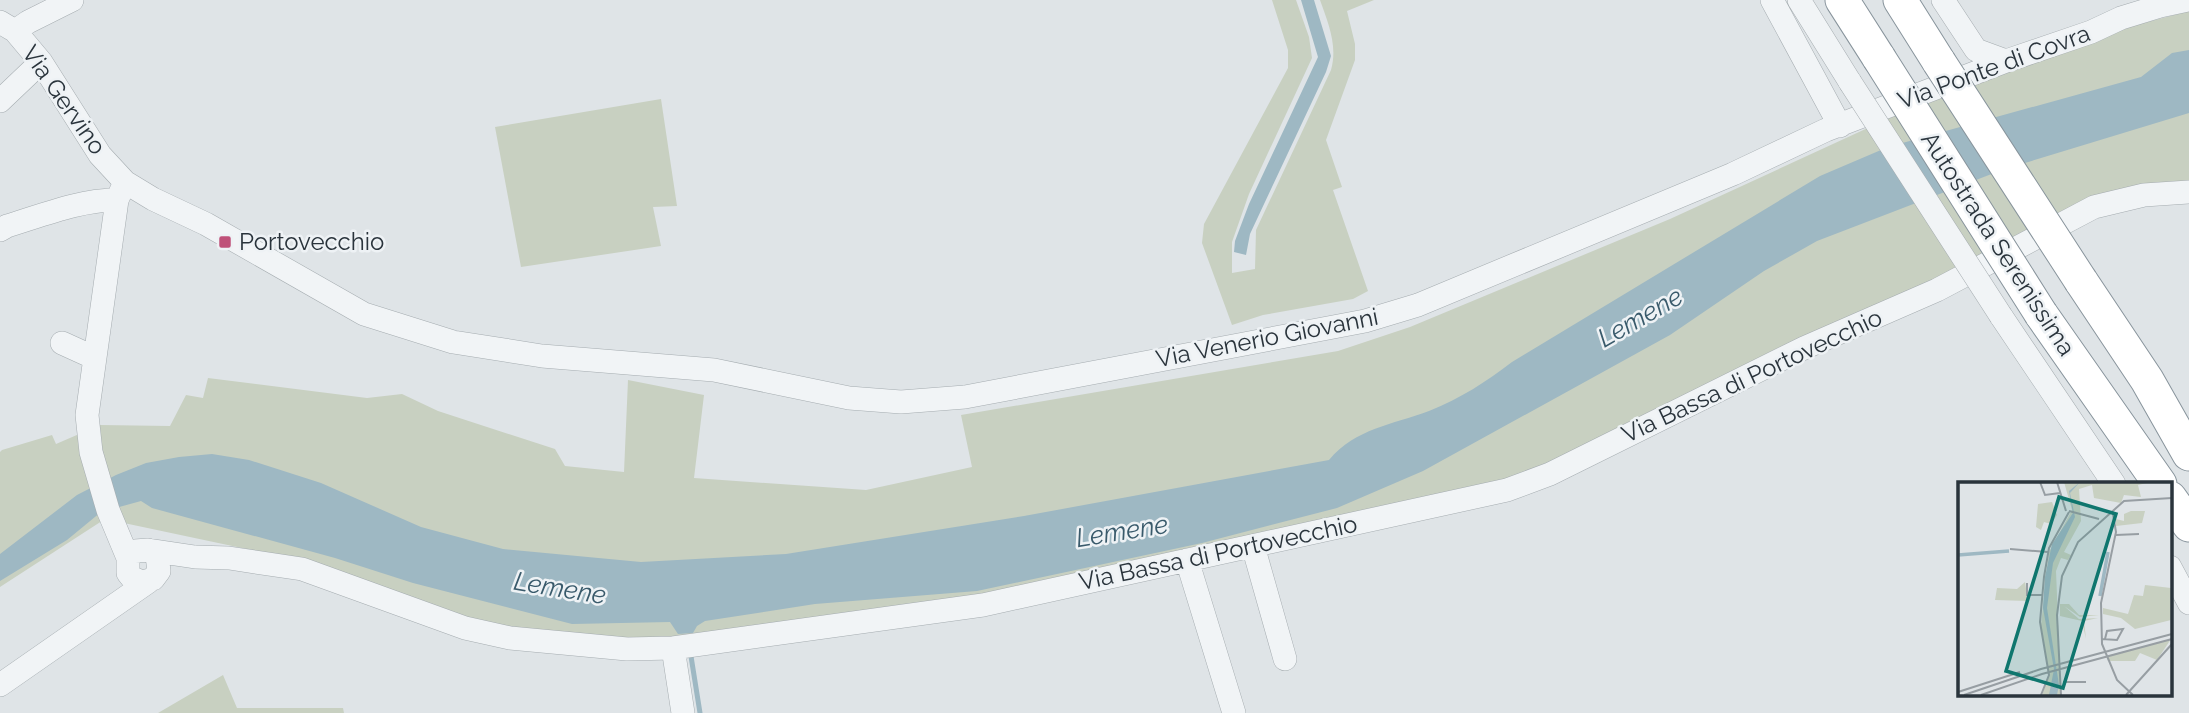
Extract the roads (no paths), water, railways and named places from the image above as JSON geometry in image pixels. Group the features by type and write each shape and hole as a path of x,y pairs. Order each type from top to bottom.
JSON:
{"highway":[{"name":"Autostrada Serenissima","path":"1842,0 2041,314 2159,482"},
{"name":"Autostrada Serenissima","path":"1900,0 1945,59 2084,277 2189,454"},
{"path":"2172,501 2189,525"}],"street":[{"path":"14,25 72,0"},
{"path":"1772,0 1840,125"},
{"path":"1799,0 2001,316 2113,482"},
{"path":"1916,0 1945,59"},
{"path":"1943,0 1976,50 2006,61"},
{"name":"Via Ponte di Covra","path":"1840,125 2006,61 2091,32 2118,9 2188,0"},
{"name":"Via Gervino","path":"14,25 41,62 121,191 153,200 206,224 364,314 453,342 542,356 662,366"},
{"path":"0,100 41,62"},
{"name":"Via Venerio Giovanni","path":"662,366 714,370 849,398 901,402 965,397 1366,321 1418,305 1733,174 1840,125"},
{"path":"0,230 106,199 121,191"},
{"path":"121,191 87,415 91,452 99,482 112,518 137,556 132,578 142,582 152,579"},
{"name":"Via Bassa di Portovecchio","path":"137,556 229,558 302,569 465,628 510,638 627,649 686,646 983,605 1507,490 1550,474 1804,348 1937,290 2094,207 2144,195 2189,192"},
{"path":"2084,277 2189,422"},
{"path":"62,343 95,358"},
{"path":"1252,546 1285,659"},
{"path":"114,604 137,556"},
{"path":"0,685 114,604 152,579 194,557"},
{"path":"1187,560 1234,713"},
{"path":"2172,570 2189,603"},
{"path":"683,713 686,646"}],"water":[{"path":"1301,0 1314,0 1331,56 1250,234 1246,255 1234,252 1235,241 1249,204 1318,57"},
{"name":"Lemene","path":"2189,50 2189,113 2002,170 1817,241 1764,271 1670,335 1423,471 1337,508 1202,543 977,591 815,604 705,621 697,626 693,633 678,634 670,622 572,624 413,583 335,558 152,508 141,501 101,512 67,540 0,581 0,554 77,495 146,463 179,457 212,454 249,460 321,483 421,527 503,549 641,562 786,554 1024,516 1329,460 1363,434 1429,411 1473,389 1512,362 1820,176 1888,147 2141,77 2172,53"}],"waterway":[{"path":"690,650 700,713"}],"place":[{"name":"Portovecchio","path":"225,242"}]}
